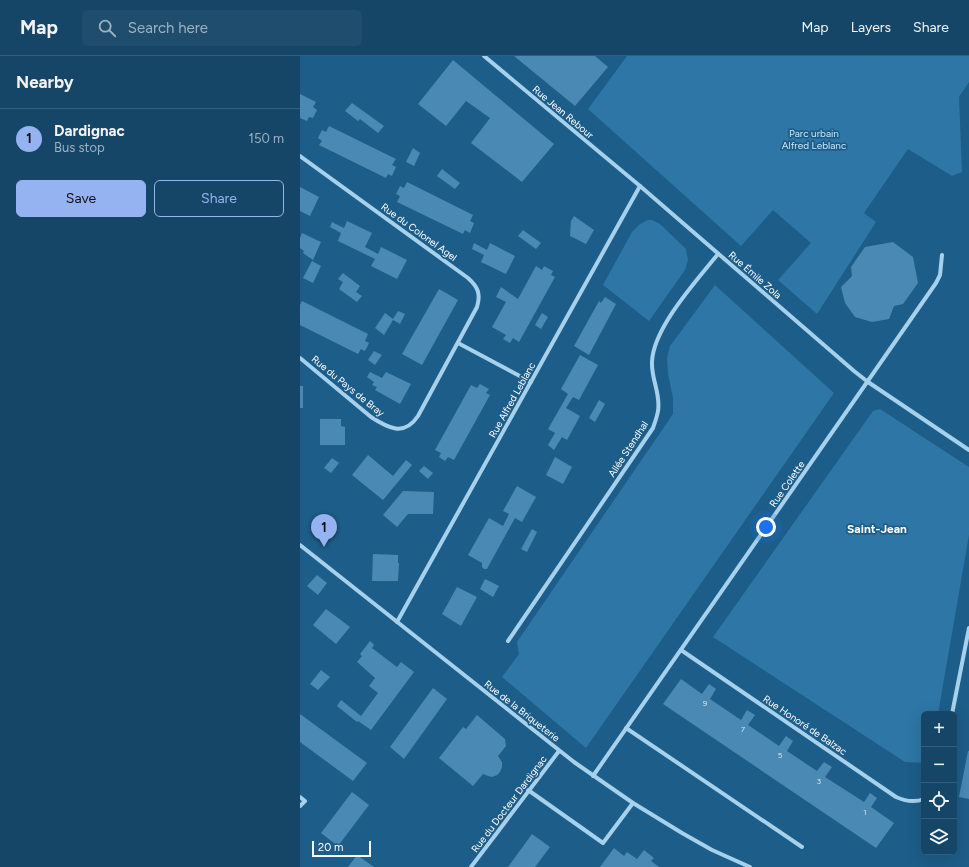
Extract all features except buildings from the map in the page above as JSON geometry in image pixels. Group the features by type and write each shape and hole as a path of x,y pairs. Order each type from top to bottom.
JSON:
{"street":[{"name":"Rue Jean Rebour","path":"484,56 632,180"},
{"name":"Rue du Colonel Agel","path":"300,156 473,282 479,294 479,301 458,343"},
{"name":"Rue Émile Zola","path":"632,180 840,360 868,382 969,450"},
{"name":"Rue Alfred Leblanc","path":"397,622 640,186"},
{"name":"Allée Stendhal","path":"508,641 653,428 658,410 652,362 656,343 669,318 682,299 718,254"},
{"name":"Rue Colette","path":"593,776 936,283 940,275 942,255"},
{"name":"Rue du Pays de Bray","path":"300,358 371,417 387,426 400,429 414,423 458,343"},
{"path":"458,343 531,382"},
{"name":"Rue de la Briqueterie","path":"300,545 559,751 593,776 633,803 693,839 712,850 750,867"},
{"path":"953,711 969,628"},
{"name":"Rue Honoré de Balzac","path":"681,650 896,797 907,801 921,800"},
{"path":"626,728 802,848"},
{"name":"Rue du Docteur Dardignac","path":"471,867 559,751"},
{"path":"528,790 603,843 633,803"},
{"path":"300,797 305,801 300,806"}],"green space":[{"name":"Parc urbain Alfred Leblanc","path":"627,56 969,56 969,82 959,97 962,172 952,176 908,149 864,213 876,222 817,314 778,280 811,243 773,210 741,246 588,109"},
{"path":"648,220 652,220 660,224 686,249 688,260 685,270 649,321 603,285 632,232 640,224"},
{"path":"715,285 834,393 586,748 502,677 519,654 517,642 673,414 673,398 668,374 667,358 670,346"},
{"path":"880,409 969,467 969,535 939,711 921,711 921,763 905,762 713,637 873,411"}],"place":[{"name":"Dardignac","path":"324,547"}],"district":[{"name":"Saint-Jean","path":"877,529"}]}
